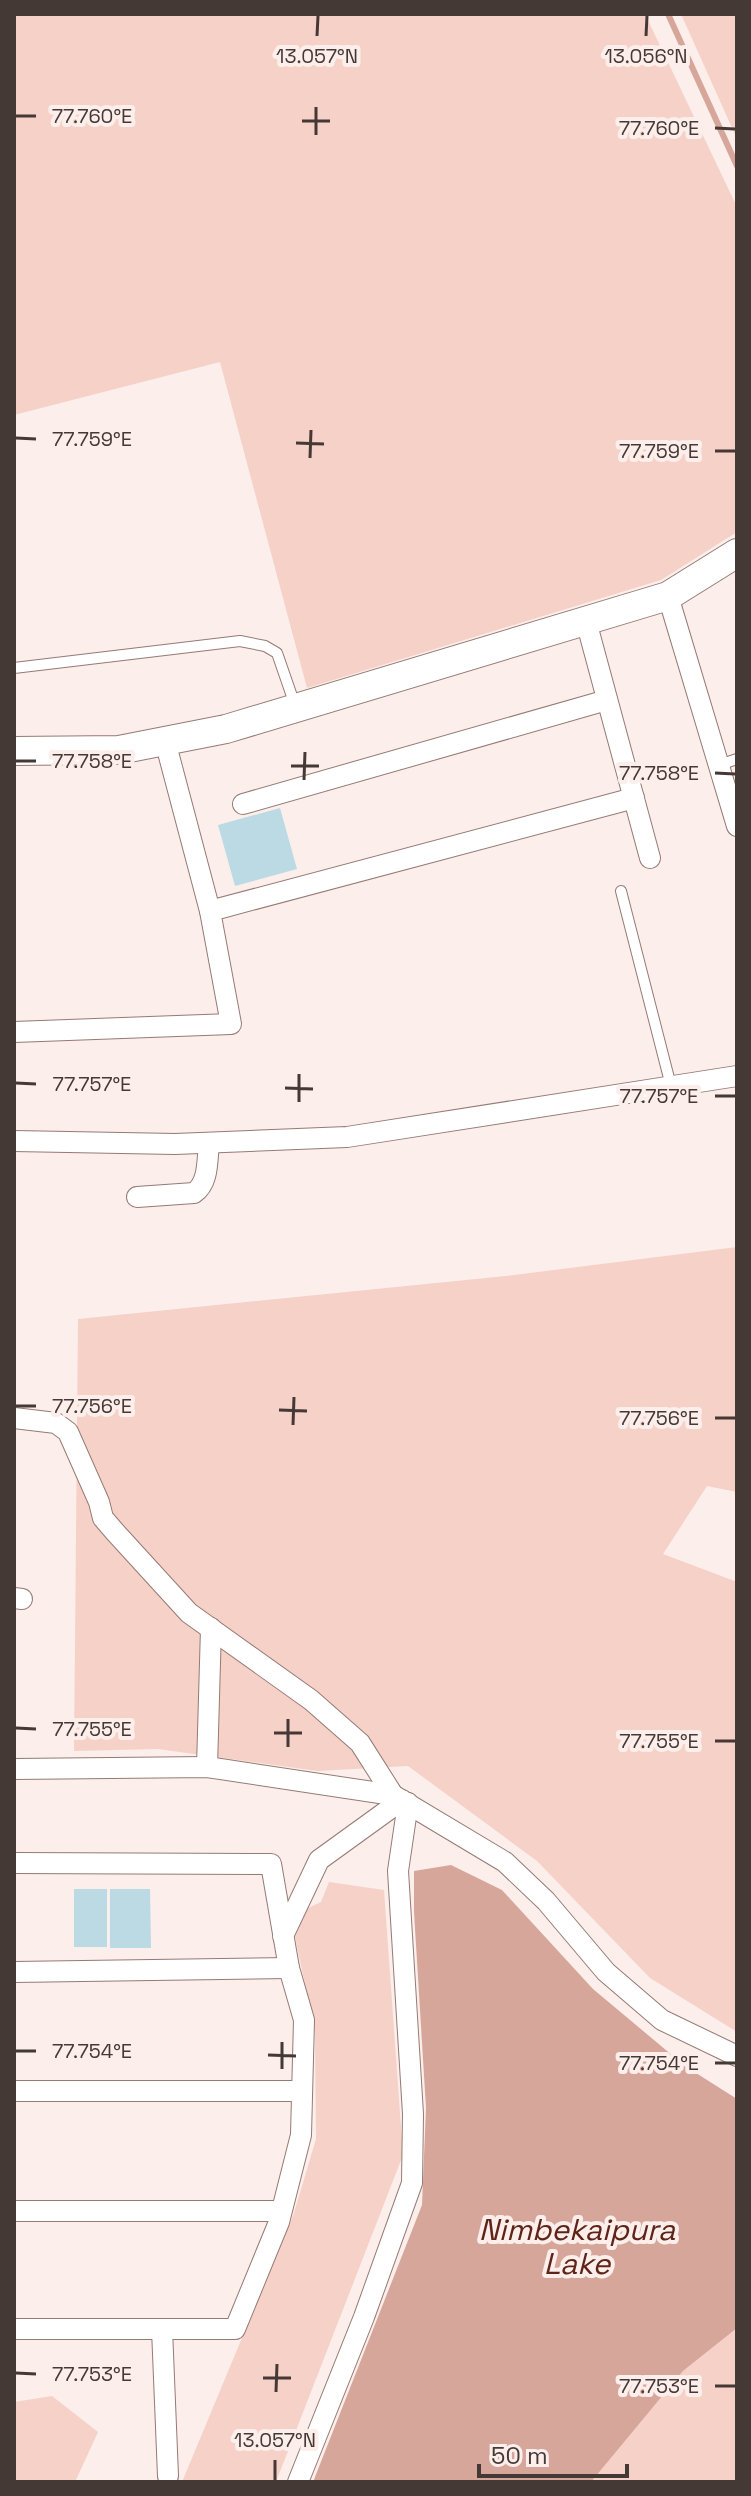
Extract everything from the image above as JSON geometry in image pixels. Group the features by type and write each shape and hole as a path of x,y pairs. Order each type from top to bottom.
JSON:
{"main road":[{"path":"14,751 119,750 226,729 668,596 737,553"}],"street":[{"path":"668,596 728,762 737,826"},
{"path":"586,621 650,858"},
{"path":"243,804 607,700"},
{"path":"14,1032 231,1024 210,911 165,741"},
{"path":"210,911 634,798"},
{"path":"14,1141 209,1143 347,1137 737,1076"},
{"path":"137,1197 200,1190 204,1182 209,1143"},
{"path":"14,1418 56,1423 68,1432 103,1518 189,1613 311,1700 360,1743 401,1799 398,1871 413,2114 412,2183 364,2317 298,2482"},
{"path":"207,1767 211,1628"},
{"path":"14,1769 207,1767 401,1799 505,1862 546,1901 606,1972 662,2020 737,2056"},
{"path":"283,1936 319,1860 401,1799"},
{"path":"14,1863 271,1864 289,1968 304,2020 301,2135 281,2211 235,2329 14,2329"},
{"path":"14,1972 289,1968"},
{"path":"14,2091 302,2091"},
{"path":"14,2211 281,2211"},
{"path":"162,2329 168,2476"}],"lane":[{"path":"14,668 240,641 265,646 277,653 297,709"},
{"path":"621,891 671,1086"}],"shaded area":[{"path":"14,14 645,14 737,207 737,532 661,580 307,688 220,362 14,415"},
{"path":"681,14 737,14 737,139"},
{"path":"737,1247 737,1492 707,1486 663,1554 737,1582 737,2032 650,1978 537,1861 408,1766 318,1771 158,1749 74,1751 78,1319 506,1276"},
{"path":"329,1882 384,1890 403,2155 276,2482 182,2482 294,2213 316,2139 315,2032 295,1937 308,1908 321,1902"},
{"path":"737,2328 737,2482 591,2482 683,2371"},
{"path":"52,2396 98,2432 75,2482 14,2482 14,2402"}],"water":[{"name":"Nimbekaipura Lake","path":"451,1865 502,1890 593,1989 685,2066 737,2099 737,2328 683,2371 591,2482 313,2482 422,2205 426,2108 414,1871"}],"building":[{"path":"280,808 297,869 235,886 218,825"},
{"path":"74,1889 107,1889 107,1947 74,1947"},
{"path":"110,1889 150,1889 151,1948 110,1948"}],"waterway":[{"path":"668,14 737,166"}]}
